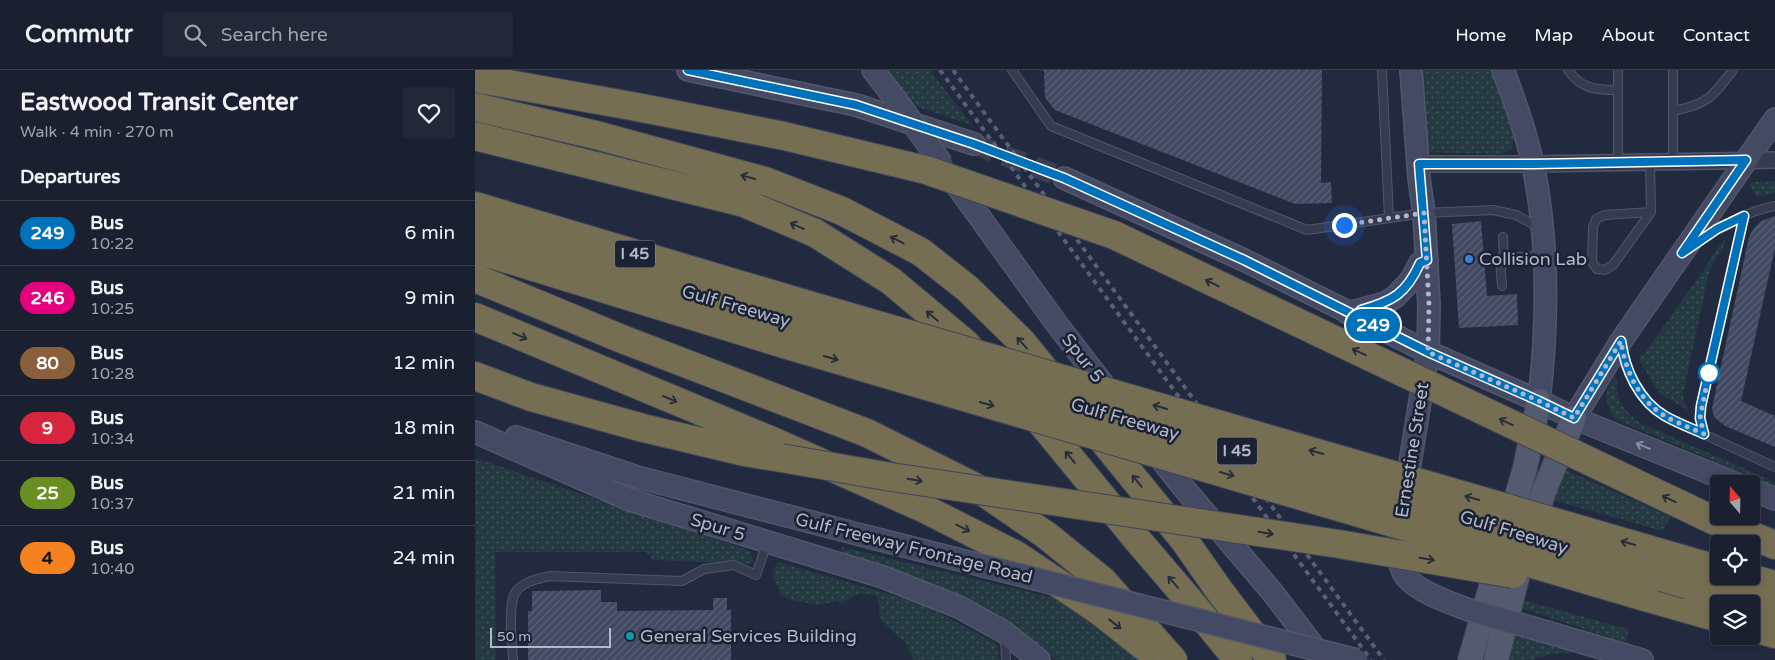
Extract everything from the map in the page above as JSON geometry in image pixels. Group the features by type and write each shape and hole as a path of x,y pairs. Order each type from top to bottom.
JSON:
{"highway":[{"path":"475,78 784,136 926,170 1114,235 1713,520 1775,545"},
{"path":"475,106 596,135 765,181 842,211 921,252 968,289 1022,342 1184,540 1272,660"},
{"path":"475,136 744,203 815,233 891,281 965,343 1044,426 1238,660"},
{"name":"Gulf Freeway","path":"475,206 789,322 1645,596 1687,584 1710,574"},
{"name":"Gulf Freeway","path":"475,229 1775,611"},
{"name":"Gulf Freeway","path":"475,249 789,322"},
{"path":"475,278 623,339 867,433 979,489 1046,535 1103,581 1173,660"},
{"path":"475,317 777,443 925,509 1016,555 1098,610 1160,660"},
{"path":"475,376 531,397 643,428 744,452 891,477 1339,544 1645,596"},
{"path":"1760,581 1775,585"},
{"name":"Gulf Freeway","path":"1687,584 1710,608"},
{"path":"1760,630 1775,634"}],"main road":[{"path":"688,70 856,105 974,144"},
{"name":"Spur 5","path":"873,70 1056,324 1183,487 1273,593 1325,660"},
{"name":"Ernestine Street","path":"1411,70 1424,213 1429,305 1428,352 1398,536 1398,558 1403,574 1421,590 1469,610 1642,660"},
{"path":"1470,660 1525,468 1539,401 1546,326 1543,230 1533,164 1516,105 1503,70"},
{"path":"1496,660 1519,570 1544,490 1574,418 1621,341 1775,119"},
{"path":"1064,178 1244,260 1428,352 1574,418 1715,475"},
{"path":"1348,313 1385,303 1395,297 1411,280 1420,263 1427,260"},
{"name":"Gulf Freeway Frontage Road","path":"475,423 637,476 869,537 1357,660"},
{"name":"Spur 5","path":"475,432 630,500 883,577 959,606 1004,632 1039,660"},
{"path":"1760,493 1775,499"}],"street":[{"path":"1419,164 1775,160"}],"lane":[{"path":"1012,70 1051,126 1307,230 1424,213 1493,210 1516,215 1543,230"},
{"path":"1383,70 1389,218"},
{"path":"1568,70 1579,83 1597,90 1617,90"},
{"path":"1618,70 1618,163"},
{"path":"1673,70 1673,162"},
{"path":"1723,70 1724,82"},
{"path":"1673,111 1693,107 1712,97 1733,70"},
{"path":"1650,162 1651,212 1613,265 1605,270 1597,269 1592,262 1593,227 1596,219 1605,215 1651,212"},
{"path":"1682,253 1717,229 1758,209 1775,206"},
{"path":"1704,434 1700,418 1701,406 1744,216"},
{"path":"1502,286 1503,237"},
{"path":"1504,260 1545,256"},
{"path":"1621,341 1623,360 1631,377 1647,400 1664,416 1775,467"},
{"path":"513,660 511,604 515,593 534,579 549,576 682,581 704,569 734,565 756,575 767,542"},
{"path":"1004,632 1006,660"}],"shaded area":[{"path":"887,70 930,70 972,125 914,106"},
{"path":"1418,70 1492,70 1514,135 1512,149 1503,154 1423,152"},
{"path":"1775,181 1775,193 1756,197 1750,184 1754,182"},
{"path":"1726,239 1709,272 1684,390 1684,399 1688,410 1660,394 1639,360 1718,247"},
{"path":"1614,377 1617,380 1620,401 1627,411 1642,424 1759,475 1747,475 1615,419 1607,403 1608,388"},
{"path":"475,458 750,551 754,564 652,560 647,552 495,552 496,660 475,660"},
{"path":"1564,469 1671,517 1662,531 1553,500"},
{"path":"1760,475 1775,482 1775,487 1760,481"},
{"path":"476,507 478,660 475,660"},
{"path":"842,547 1063,600 1096,624 1139,660 1056,660 1020,631 980,607 926,581 840,554"},
{"path":"779,562 923,604 997,644 999,660 914,660 906,644 879,618 877,596 858,594 842,605 837,601 818,605 790,600 780,594 773,576 773,569"},
{"path":"1522,600 1628,629 1627,643 1520,608"},
{"path":"1515,635 1575,652 1551,654 1533,660 1508,660"}],"building":[{"path":"1044,70 1322,70 1321,183 1331,182 1332,203 1295,204 1055,110 1045,98"},
{"path":"1775,216 1775,248 1741,401 1775,416 1775,447 1725,426 1714,417 1712,408 1749,237 1761,221"},
{"name":"Collision Lab","path":"1481,221 1487,296 1517,294 1518,325 1459,328 1452,224"},
{"name":"General Services Building","path":"601,590 601,602 617,602 617,611 713,610 713,598 727,598 727,610 731,610 731,660 528,660 528,611 532,611 532,591"}],"tunnel":[{"path":"974,144 1064,178"}],"railway":[{"path":"940,70 1371,660"},
{"path":"953,70 1384,660"}],"bus line":[{"name":"249","path":"688,70 856,105 974,144 1064,178 1244,260 1428,352 1574,418 1621,341 1623,360 1631,377 1647,400 1664,416 1704,434 1700,418 1701,406 1744,216 1717,229 1682,253 1746,160 1419,164 1427,260 1420,263 1411,280 1395,297 1385,303 1361,310"}],"place":[{"name":"Collision Lab","path":"1469,259"},
{"name":"General Services Building","path":"630,636"}],"route":[{"path":"1344,225 1424,213 1429,305 1428,352 1574,418 1621,341 1623,360 1631,377 1647,400 1664,416 1704,434 1700,418 1709,373"}]}
